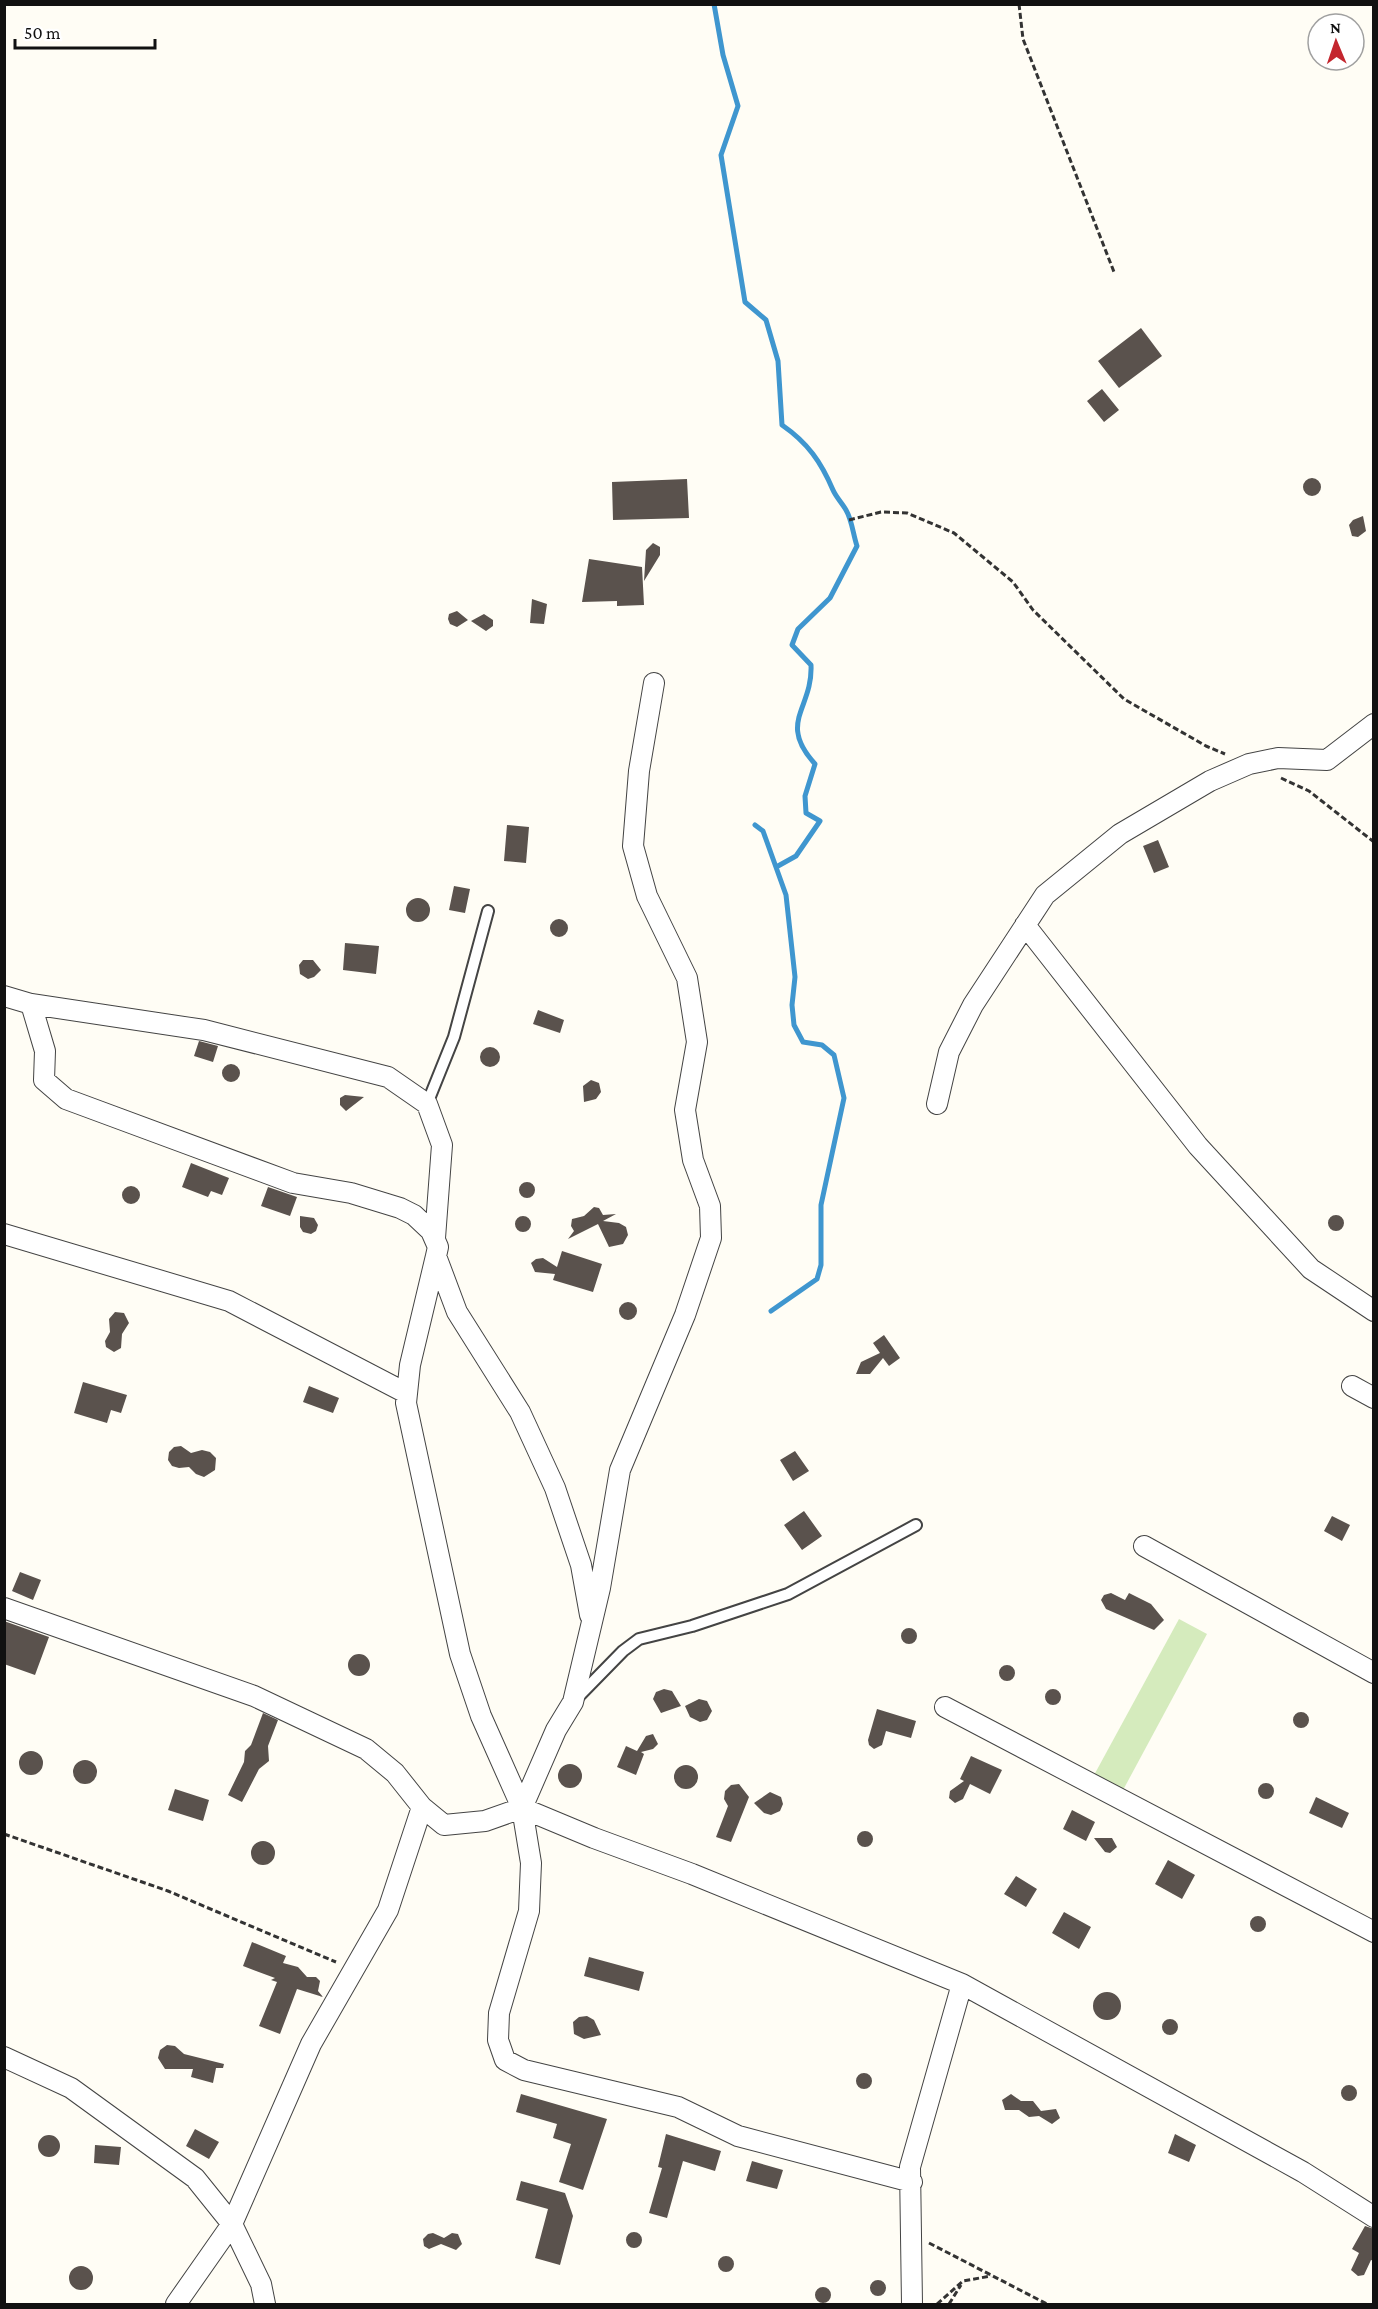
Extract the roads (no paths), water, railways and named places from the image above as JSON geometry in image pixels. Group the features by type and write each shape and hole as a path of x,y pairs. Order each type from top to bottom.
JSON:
{"street":[{"path":"522,1808 556,1730 573,1702 592,1621 620,1470 685,1315 711,1238 710,1206 693,1160 686,1110 697,1042 687,978 647,896 633,846 639,771 654,683"},
{"path":"937,1104 949,1052 973,1005 1045,895 1120,834 1210,781 1249,764 1278,758 1328,760 1374,724"},
{"path":"1025,925 1198,1146 1311,1269 1374,1311"},
{"path":"4,996 30,1004 216,1033 388,1077 427,1104 442,1145 436,1247 406,1393 409,1421 460,1654 481,1716 522,1808 531,1863 529,1911 499,2013 498,2040 505,2060 524,2070 678,2107 738,2136 912,2182"},
{"path":"30,1004 45,1051 44,1080 66,1099 293,1183 378,1200 414,1215 436,1247 457,1312 520,1412 555,1488 581,1565 592,1621"},
{"path":"4,1234 229,1301 406,1393"},
{"path":"1352,1386 1374,1398"},
{"path":"1144,1546 1374,1673"},
{"path":"4,1608 205,1677 316,1724 366,1749 395,1773 422,1808 444,1825 485,1821 522,1808 962,1984 1303,2172 1374,2217"},
{"path":"945,1707 1374,1932"},
{"path":"176,2304 232,2224 311,2044 388,1910 422,1808"},
{"path":"912,2304 909,2233 912,2182 910,2167 962,1984"},
{"path":"4,2057 71,2088 195,2178 232,2224 261,2284 265,2304"}],"lane":[{"path":"427,1104 454,1037 488,911"},
{"path":"573,1702 623,1651 639,1639 692,1626 788,1594 916,1525"}],"waterway":[{"path":"714,4 723,55 738,106 721,155 745,302 766,320 778,361 782,425 806,446 824,471 834,493 848,514 857,546 830,598 798,629 792,645 811,665 810,680 798,726 799,737 804,749 815,764 805,796 806,813 820,821 796,856 778,866"},
{"path":"755,825 763,831 786,895 795,977 792,1005 794,1025 803,1042 822,1045 834,1055 844,1098 821,1205 821,1265 817,1279 771,1311"}]}
